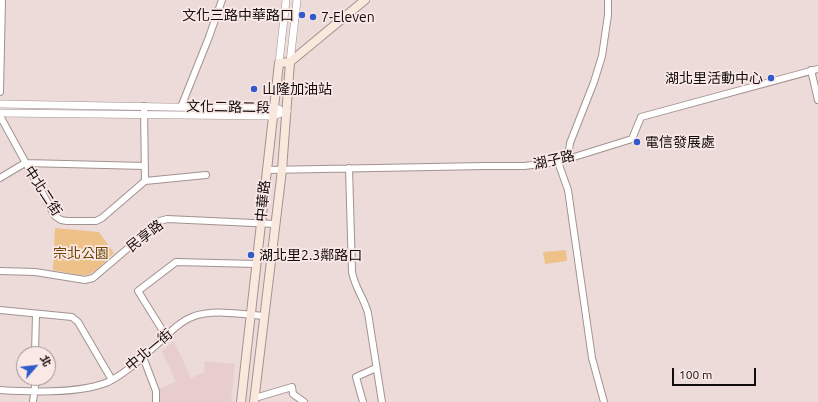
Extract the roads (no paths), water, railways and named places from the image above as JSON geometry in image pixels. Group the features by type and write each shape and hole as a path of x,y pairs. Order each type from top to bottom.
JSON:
{"main road":[{"path":"279,62 290,62 365,0"},
{"name":"中華路","path":"240,402 262,222 266,170 279,62"},
{"name":"中華路","path":"255,400 282,170 290,62"}],"street":[{"path":"0,92 2,0"},
{"path":"181,107 222,0"},
{"name":"中華路","path":"279,62 286,0"},
{"name":"中華路","path":"290,62 297,0"},
{"path":"568,158 570,143 594,82 602,56 608,14 608,0"},
{"path":"815,70 818,100"},
{"name":"湖子路","path":"266,170 524,166 558,162 632,139 641,117 815,70"},
{"name":"文化二路二段","path":"0,104 181,107 274,112"},
{"path":"144,106 145,181 206,174"},
{"name":"文化二路二段","path":"0,113 144,115 287,111"},
{"name":"中北二街","path":"0,116 55,216 60,220 96,221 102,218 145,181"},
{"path":"558,162 568,190 592,358 604,402"},
{"path":"0,178 25,163 145,166"},
{"path":"349,168 352,272 354,284 366,304 382,402"},
{"name":"民享路","path":"0,271 34,272 85,280 94,278 160,221 167,219 262,222 275,224"},
{"path":"166,336 138,291 176,262 256,264"},
{"path":"0,310 72,318 78,322 112,380"},
{"name":"中北一街","path":"0,390 33,392 91,388 112,380 143,357 166,336 191,317 225,313 264,316"},
{"path":"35,346 36,314"},
{"path":"143,357 156,391 156,402"},
{"path":"363,402 356,377 376,368"},
{"path":"33,402 34,386"},
{"path":"255,400 292,387 293,394 304,402"}],"place":[{"name":"文化三路中華路口","path":"302,15"},
{"name":"7-Eleven","path":"313,17"},
{"name":"湖北里活動中心","path":"771,78"},
{"name":"山隆加油站","path":"254,89"},
{"name":"電信發展處","path":"637,142"},
{"name":"湖北里2.3鄰路口","path":"251,255"}],"park label":[{"name":"宗北公園","path":"81,253"}]}
